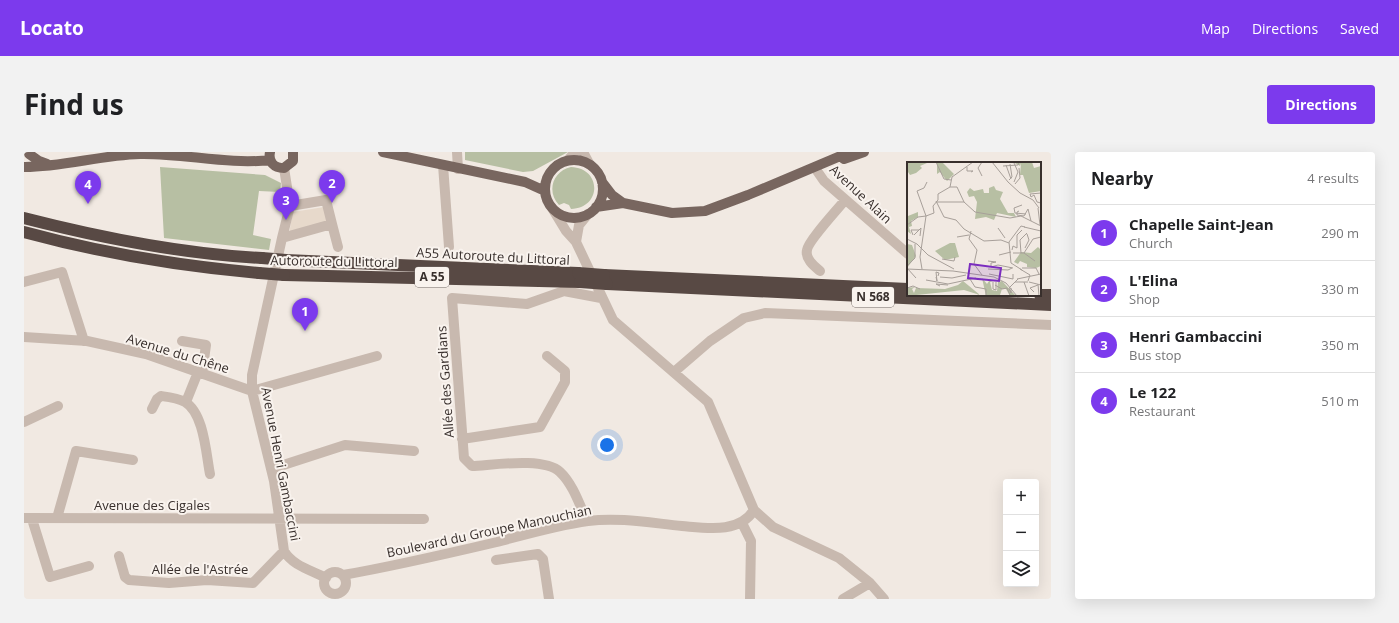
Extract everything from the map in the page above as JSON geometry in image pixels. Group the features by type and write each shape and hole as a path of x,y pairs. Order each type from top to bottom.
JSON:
{"highway":[{"name":"Autoroute du Littoral","path":"24,218 80,232 191,253 286,260"},
{"name":"Autoroute du Littoral","path":"24,232 120,255 196,267 284,275 504,279 579,278 695,284"},
{"name":"A55 Autoroute du Littoral","path":"286,260 579,278"},
{"name":"N 568","path":"695,284 907,289"},
{"name":"N 568","path":"695,284 1051,306"}],"main road":[{"path":"383,152 525,182 545,191"},
{"path":"602,182 612,195 624,203 672,213 705,211 815,168 850,152"},
{"path":"815,168 864,152"},
{"path":"29,153 39,161 47,164"},
{"path":"24,167 29,161 29,153"},
{"path":"24,167 124,154 179,153 250,161 270,156 276,166 284,168 291,165 297,153"},
{"path":"592,211 602,194 602,182 600,176 590,165 583,161 568,160 554,167 546,179 546,199 552,208 566,217 577,218 592,211 624,203"},
{"path":"525,182 549,174"}],"street":[{"path":"457,152 458,169"},
{"path":"568,160 575,152"},
{"path":"583,152 590,165"},
{"path":"442,165 449,247"},
{"name":"Avenue Henri Gambaccini","path":"284,168 290,206 252,375 252,391 281,518 284,551 295,563 326,578"},
{"name":"Avenue Alain","path":"815,168 824,182 907,253"},
{"path":"290,206 326,200 338,247"},
{"path":"820,270 813,265 807,256 808,246 845,200"},
{"path":"552,208 566,231 576,242 601,298 614,320 708,402 754,510 773,527 839,558 870,583 884,599"},
{"path":"576,242 579,225 592,211"},
{"path":"282,238 332,224"},
{"path":"24,282 62,272 84,341"},
{"name":"Allée des Gardians","path":"587,521 567,479 552,466 538,463 472,466 464,458 452,298 527,304 564,291 601,298"},
{"path":"674,372 710,341 744,318 765,313 1051,326"},
{"name":"Avenue du Chêne","path":"24,337 84,341 146,354 252,391"},
{"path":"182,341 206,345 200,373 186,402"},
{"path":"252,391 377,356"},
{"path":"462,439 540,427 565,382 565,370 547,356"},
{"path":"152,409 157,399 161,396 186,402 200,420 210,474"},
{"path":"24,422 58,406"},
{"path":"271,469 345,445 414,451"},
{"path":"57,518 76,451 133,460"},
{"path":"750,599 751,541 742,523 749,518 754,510"},
{"path":"28,518 50,577 89,566"},
{"name":"Avenue des Cigales","path":"28,518 424,519"},
{"name":"Boulevard du Groupe Manouchian","path":"343,575 438,556 587,521 627,520 713,528 732,526 742,523"},
{"name":"Allée de l'Astrée","path":"119,556 125,577 129,580 169,583 208,580 253,583 284,551"},
{"path":"496,560 538,554 543,558 548,599"},
{"path":"333,572 343,575 346,585 345,594 334,596 326,588 324,582 333,572"},
{"path":"843,599 870,583"}],"green space":[{"path":"465,152 568,152 533,171 523,172 465,160"},
{"path":"160,167 265,175 281,183 280,192 259,191 253,235 271,239 269,250 164,238"},
{"path":"571,167 581,169 588,174 593,180 594,188 593,196 588,202 581,207 571,209 569,205 564,203 559,205 555,200 552,188 556,177 565,169"}],"shaded area":[{"path":"324,207 327,223 289,234 293,212"}],"place":[{"name":"L'Elina","path":"332,203"},
{"name":"Le 122","path":"88,204"},
{"name":"Henri Gambaccini","path":"286,220"},
{"name":"Chapelle Saint-Jean","path":"305,331"}]}
